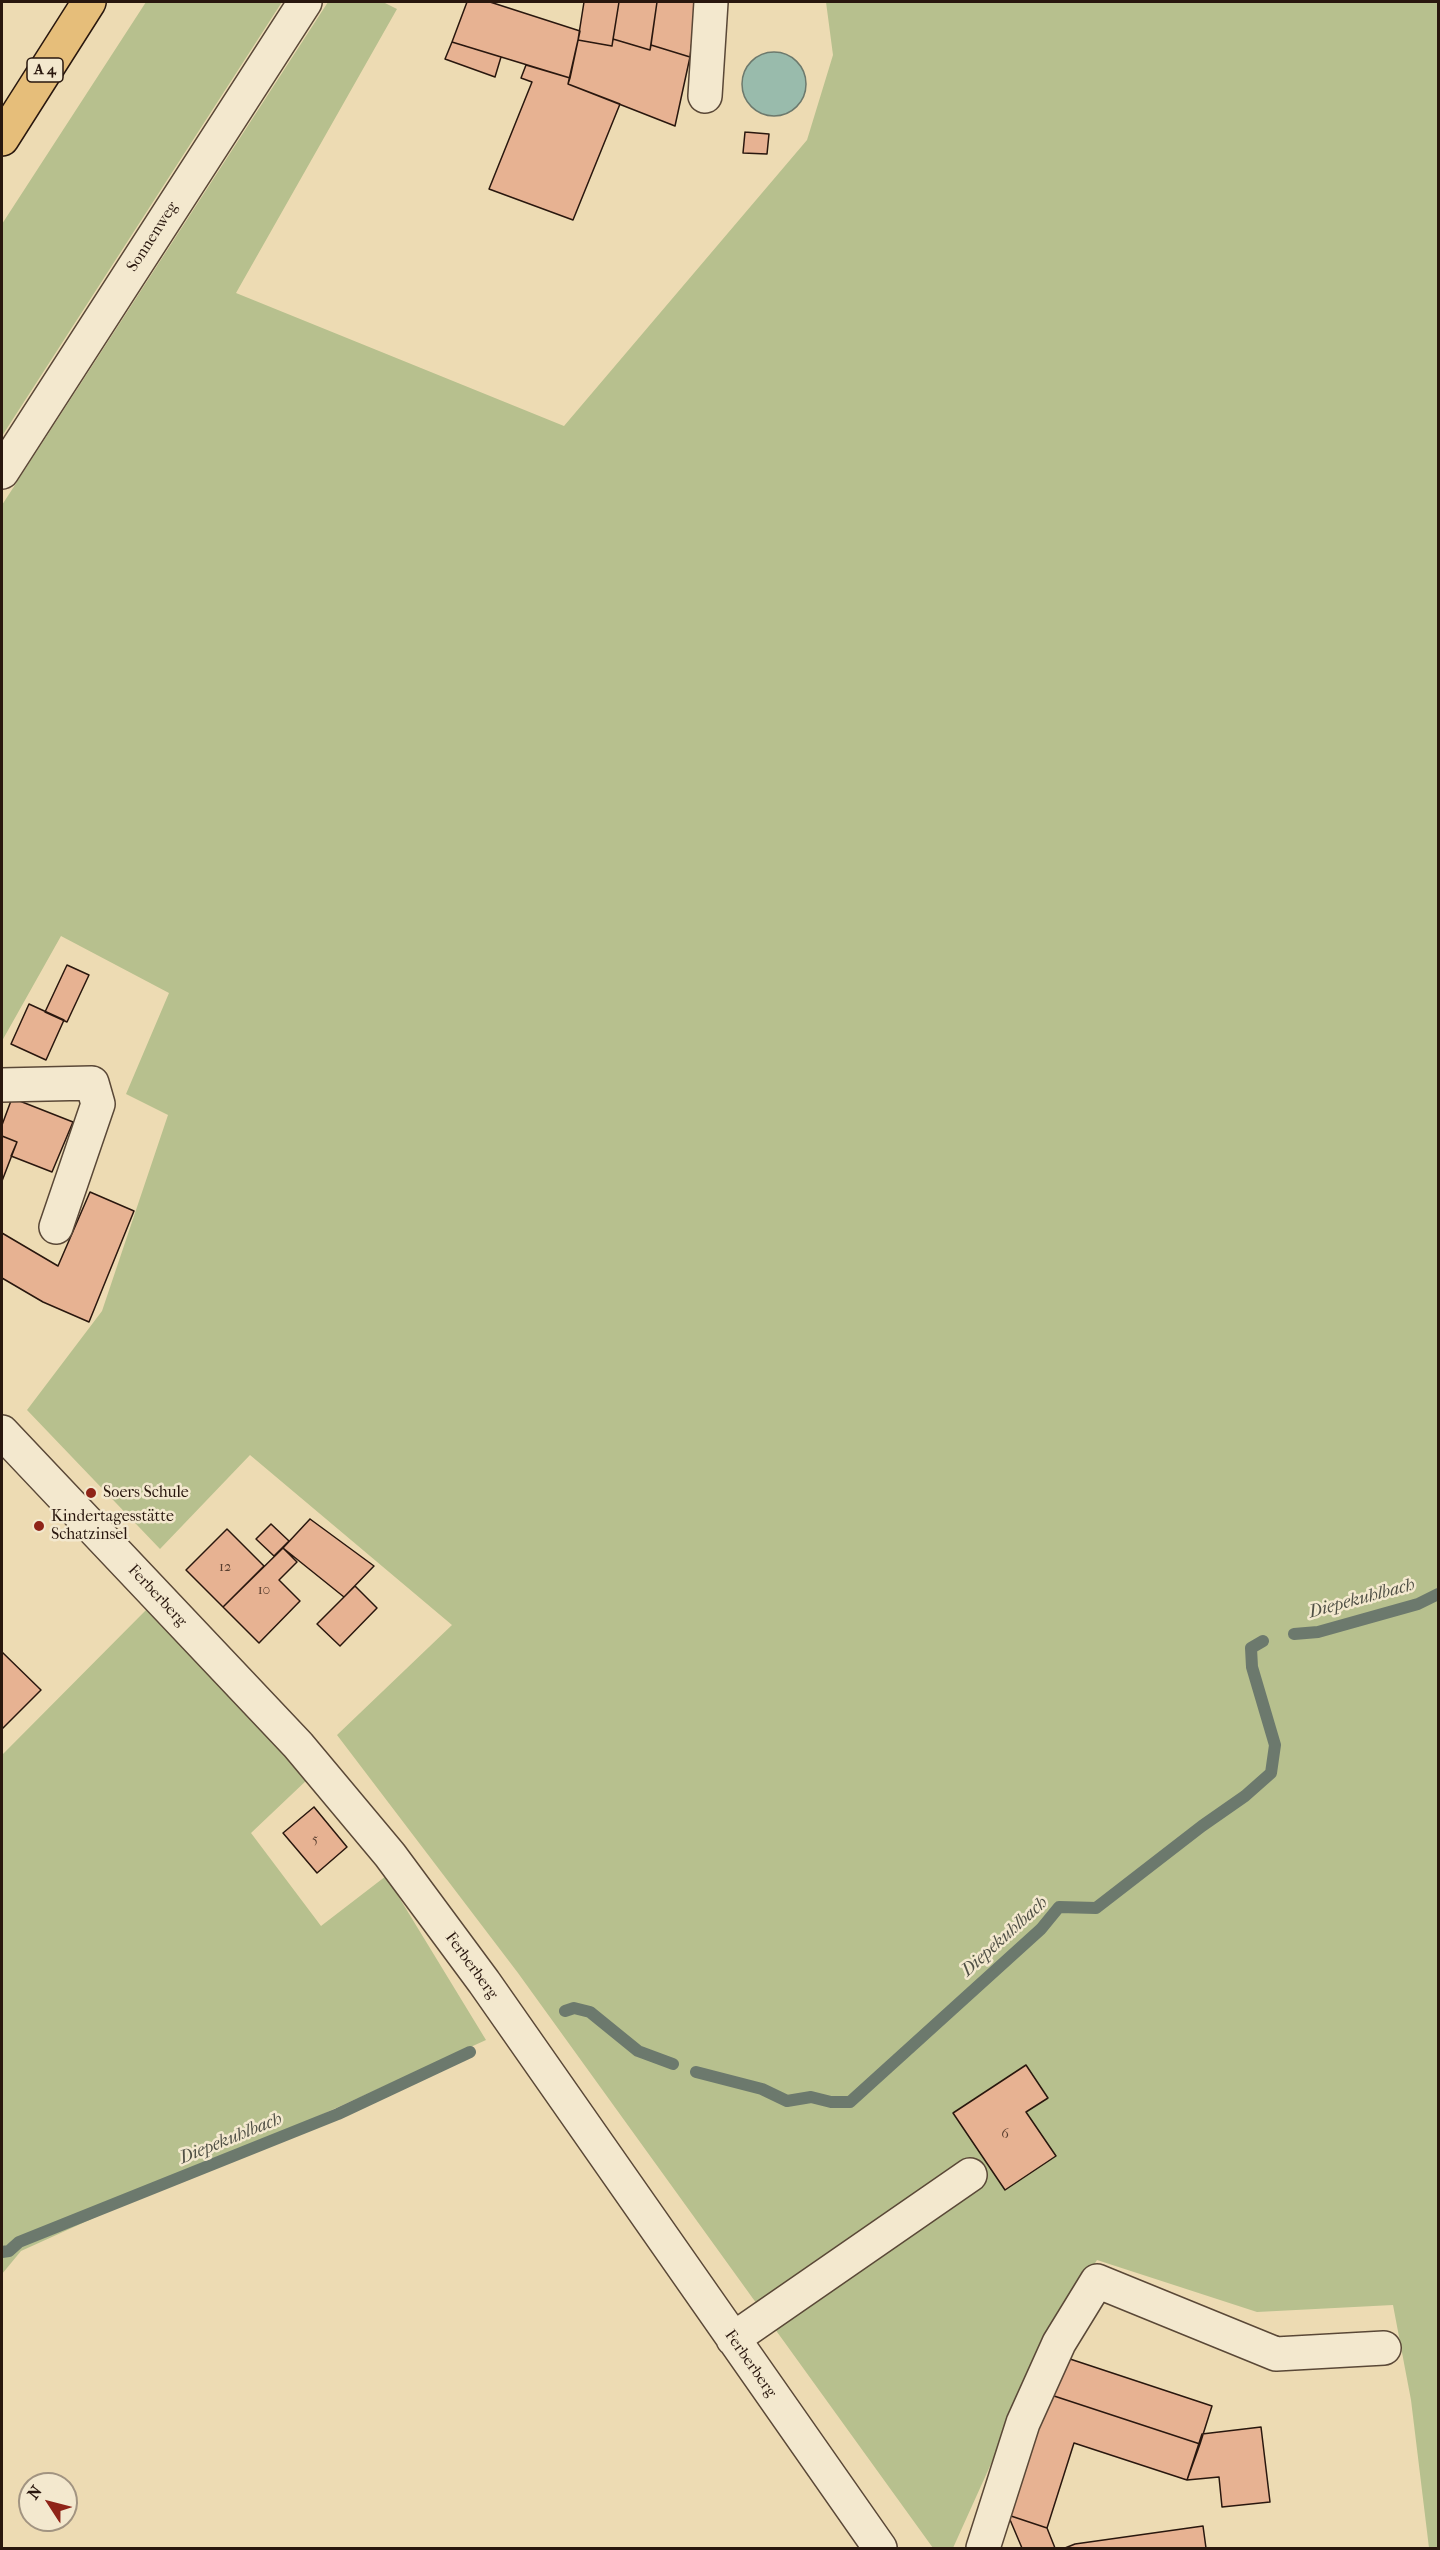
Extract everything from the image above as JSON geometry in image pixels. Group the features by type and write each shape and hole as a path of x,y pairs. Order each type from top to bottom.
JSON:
{"highway":[{"name":"A 4","path":"2,139 89,2"}],"street":[{"name":"Sonnenweg","path":"2,472 305,2"},
{"path":"705,96 711,2"},
{"path":"2,1085 92,1083 98,1104 57,1227"},
{"name":"Ferberberg","path":"2,1432 297,1745 390,1855 484,1982 880,2548"},
{"path":"733,2339 970,2175"},
{"path":"983,2548 1023,2423 1059,2343 1097,2281 1276,2354 1384,2348"}],"green space":[{"path":"146,2 282,2 2,436 2,224"},
{"path":"328,2 383,2 397,9 236,293 564,426 807,140 833,55 826,2 1438,2 1438,2548 1429,2548 1411,2400 1393,2305 1257,2312 1097,2260 1046,2342 953,2548 933,2548 518,1973 337,1735 452,1625 250,1455 160,1549 27,1410 102,1311 168,1115 126,1094 169,993 61,936 2,1041 2,505"},
{"path":"151,1605 309,1778 251,1833 321,1926 386,1876 486,2040 21,2251 2,2274 2,1755"}],"shaded area":[{"path":"768,52 780,52 797,61 804,72 806,84 804,96 797,107 780,116 768,116 756,111 747,102 742,90 742,78 747,66 756,57"}],"building":[{"path":"467,2 490,2 580,31 570,78 452,42"},
{"path":"584,2 619,2 612,46 578,40"},
{"path":"619,2 657,2 650,50 613,39"},
{"path":"657,2 697,2 690,57 651,45"},
{"path":"613,39 650,50 651,45 690,57 675,126 568,84 578,40 612,46"},
{"path":"452,42 501,57 495,77 445,59"},
{"path":"526,65 570,78 568,84 620,104 573,220 489,189 532,82 521,78"},
{"path":"745,132 769,134 767,154 743,153"},
{"path":"67,965 89,975 67,1022 45,1012"},
{"path":"29,1004 64,1020 46,1060 11,1044"},
{"path":"12,1098 73,1122 52,1172 11,1156 17,1142 2,1136 2,1125"},
{"path":"2,1136 17,1142 2,1181"},
{"path":"90,1192 134,1211 89,1322 43,1302 2,1278 2,1233 58,1266"},
{"path":"310,1519 374,1566 344,1597 283,1548"},
{"path":"271,1524 289,1541 274,1556 256,1539"},
{"path":"227,1529 264,1566 223,1607 186,1570"},
{"path":"283,1548 297,1562 279,1580 300,1601 259,1643 223,1607"},
{"path":"355,1586 377,1608 340,1646 317,1624"},
{"path":"2,1652 41,1690 2,1729"},
{"path":"314,1807 347,1847 317,1873 283,1833"},
{"path":"1026,2065 1048,2098 1026,2112 1056,2156 1005,2190 953,2113"},
{"path":"1061,2356 1212,2406 1200,2444 1048,2394"},
{"path":"1048,2394 1200,2444 1187,2480 1074,2443 1047,2528 1008,2515"},
{"path":"1261,2427 1270,2502 1222,2507 1219,2477 1187,2480 1202,2434"},
{"path":"1008,2515 1047,2528 1055,2548 1022,2548"},
{"path":"1203,2526 1206,2548 1065,2548 1075,2544"}],"waterway":[{"name":"Diepekuhlbach","path":"1294,1634 1318,1632 1418,1604 1438,1594"},
{"name":"Diepekuhlbach","path":"696,2072 762,2089 787,2101 811,2097 831,2102 850,2102 1041,1929 1059,1907 1096,1908 1202,1826 1245,1796 1271,1773 1275,1745 1252,1667 1251,1648 1263,1641"},
{"name":"Diepekuhlbach","path":"565,2011 574,2008 590,2012 638,2051 673,2064"},
{"name":"Diepekuhlbach","path":"2,2252 9,2251 19,2242 338,2114 470,2052"}],"place":[{"name":"Soers Schule","path":"91,1493"},
{"name":"Kindertagesstätte Schatzinsel","path":"39,1526"}]}
